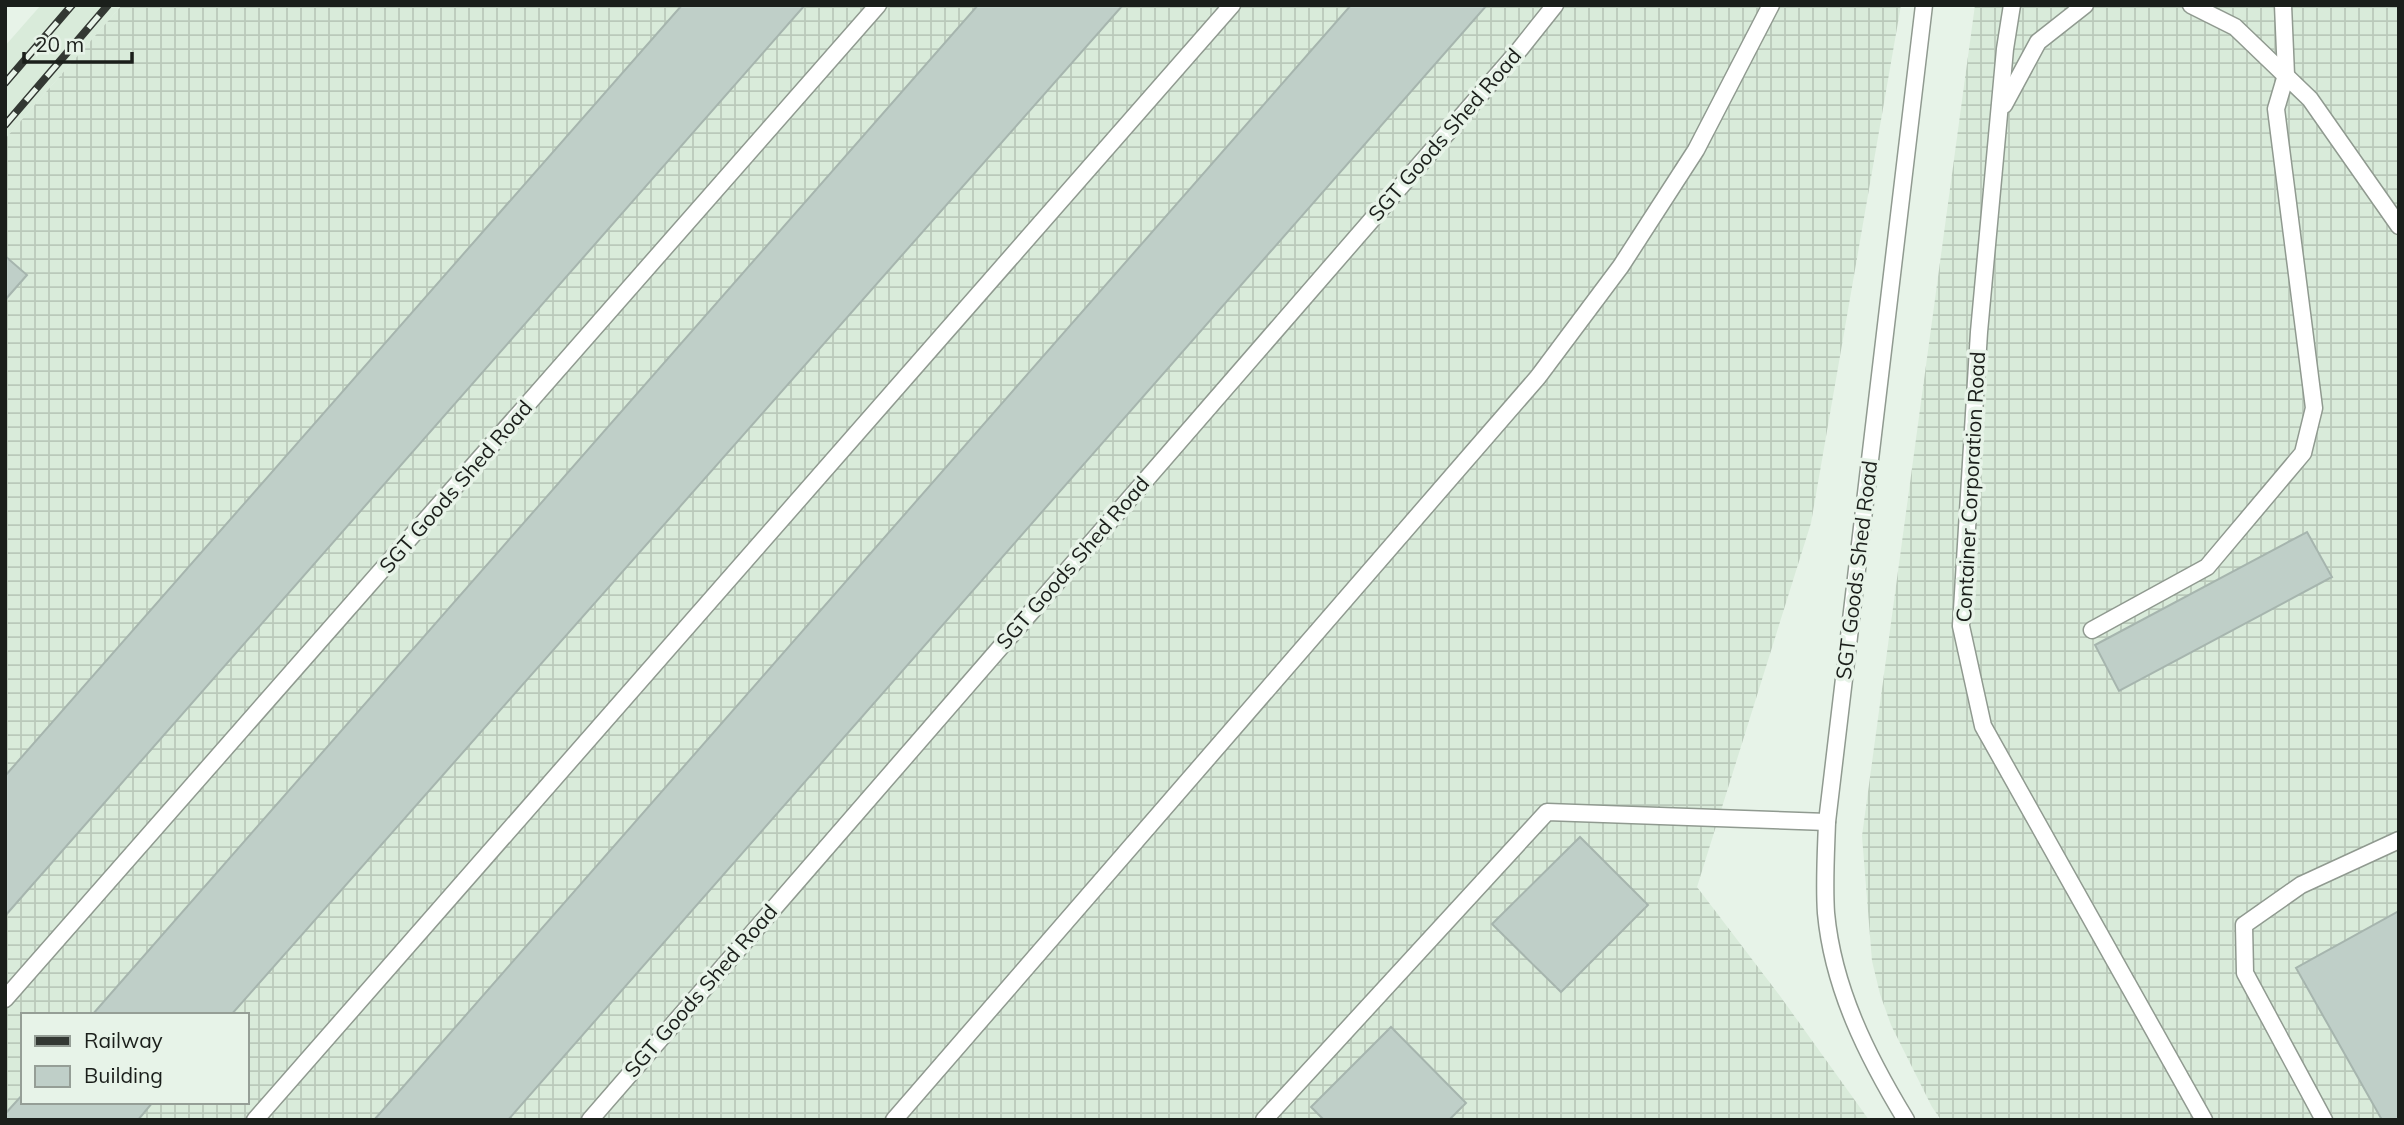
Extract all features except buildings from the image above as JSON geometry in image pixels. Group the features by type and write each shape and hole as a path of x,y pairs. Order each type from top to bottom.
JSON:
{"lane":[{"name":"SGT Goods Shed Road","path":"5,999 878,5"},
{"path":"255,1120 1232,5"},
{"name":"SGT Goods Shed Road","path":"590,1120 1520,49 1555,5"},
{"path":"894,1120 1538,377 1621,267 1696,150 1771,5"},
{"name":"SGT Goods Shed Road","path":"1906,1120 1865,1047 1835,972 1826,912 1827,822 1924,5"},
{"name":"Container Corporation Road","path":"2012,5 1979,332 1961,626 1983,726 2204,1120"},
{"path":"2000,113 2038,42 2085,5"},
{"path":"2191,5 2235,27 2310,99 2399,226"},
{"path":"2092,630 2207,567 2303,453 2314,408 2276,109 2286,75 2283,5"},
{"path":"1264,1120 1547,812 1827,822"},
{"path":"2324,1120 2245,973 2244,925 2301,886 2399,839"}],"shaded area":[{"path":"41,5 122,5 5,139 5,46"},
{"path":"122,5 1901,5 1811,523 1697,887 1869,1120 5,1120 5,139"},
{"path":"1975,5 2399,5 2399,1120 1941,1120 1891,1025 1872,961 1862,836"}],"railway":[{"path":"5,83 72,5"},
{"path":"5,125 108,5"}]}
